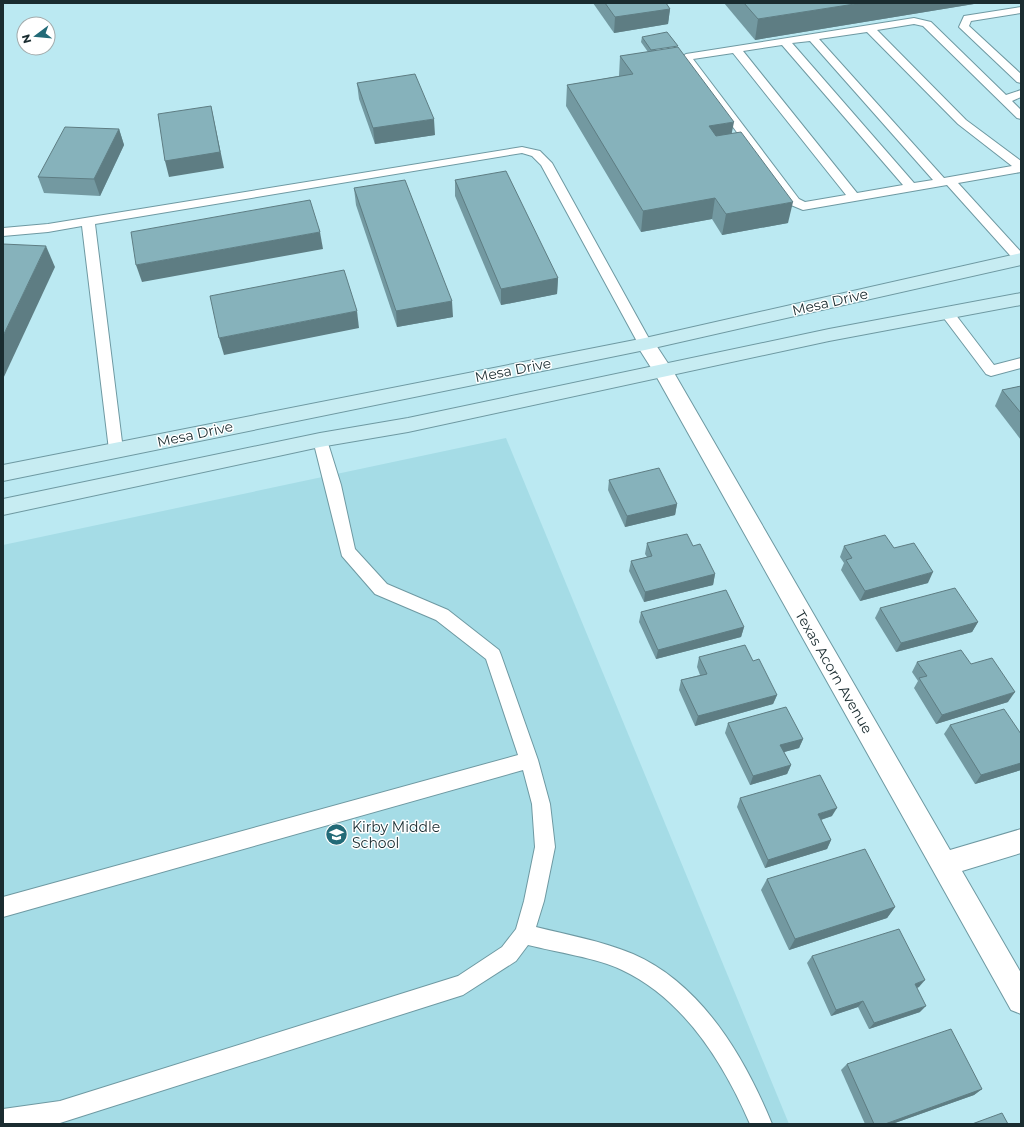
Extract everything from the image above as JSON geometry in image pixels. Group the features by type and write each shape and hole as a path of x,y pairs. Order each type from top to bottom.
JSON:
{"main road":[{"name":"Mesa Drive","path":"3,473 645,344 1021,260"},
{"path":"3,507 320,440 408,425 829,335 1021,300"},
{"path":"311,410 320,440"}],"street":[{"name":"Texas Acorn Avenue","path":"645,344 663,371 945,864 1021,1000"},
{"path":"945,864 1021,841"}],"lane":[{"path":"1021,10 968,18 964,27 1021,80"},
{"path":"1021,116 927,24 914,21 686,57 795,202 803,206 1021,168"},
{"path":"869,28 962,122 1021,168"},
{"path":"812,37 945,181 1021,260"},
{"path":"785,42 911,187"},
{"path":"736,49 854,197"},
{"path":"1005,100 1021,93"},
{"path":"3,232 48,228 88,222 522,150 536,153 546,163 645,344"},
{"path":"88,222 116,450"},
{"path":"946,313 991,371 1021,363"},
{"path":"3,1120 60,1112 463,985 509,954 524,934 534,901 544,847 541,804 529,760 493,655 442,615 381,589 348,552 333,485 320,440"},
{"path":"3,907 529,760"},
{"path":"524,934 606,955 631,964 658,980 686,1006 713,1035 734,1067 761,1124"}],"shaded area":[{"name":"Kirby Middle School","path":"506,438 789,1124 3,1124 3,545"}],"building":[{"path":"605,3 666,3 670,9 615,17"},
{"path":"744,3 861,3 758,19"},
{"path":"667,32 678,46 651,50 642,37"},
{"path":"678,47 734,122 709,126 716,136 741,132 793,202 726,214 715,198 643,211 567,85 633,74 620,56"},
{"path":"415,74 434,119 373,128 357,83"},
{"path":"211,106 220,152 165,161 158,114"},
{"path":"65,127 119,129 94,179 38,177"},
{"path":"506,171 558,278 501,289 455,180"},
{"path":"405,180 452,301 396,311 354,188"},
{"path":"310,200 320,232 136,265 131,232"},
{"path":"3,244 46,246 3,336"},
{"path":"344,270 357,311 219,338 210,296"},
{"path":"1021,386 1021,413 1002,390"},
{"path":"659,468 677,504 627,516 609,480"},
{"path":"687,534 693,546 700,544 715,574 645,592 631,561 652,556 647,543"},
{"path":"885,535 894,548 914,543 933,572 865,591 846,560 852,558 844,546"},
{"path":"955,588 978,622 901,643 880,608"},
{"path":"726,590 744,627 658,650 641,612"},
{"path":"745,645 753,661 759,659 777,695 698,716 681,680 707,674 699,657"},
{"path":"961,650 971,664 992,658 1015,692 942,715 919,678 927,676 917,662"},
{"path":"786,707 803,739 780,745 791,765 753,776 728,723"},
{"path":"1004,709 1021,734 1021,763 981,775 950,725"},
{"path":"820,775 837,808 818,814 831,840 768,860 740,798"},
{"path":"865,849 895,907 795,939 767,879"},
{"path":"899,929 925,980 915,984 926,1006 874,1023 863,1001 836,1010 812,956"},
{"path":"951,1029 982,1089 885,1124 874,1124 847,1064"},
{"path":"1002,1113 1008,1124 972,1124"}],"place":[{"name":"Kirby Middle School","path":"336,835"}]}
